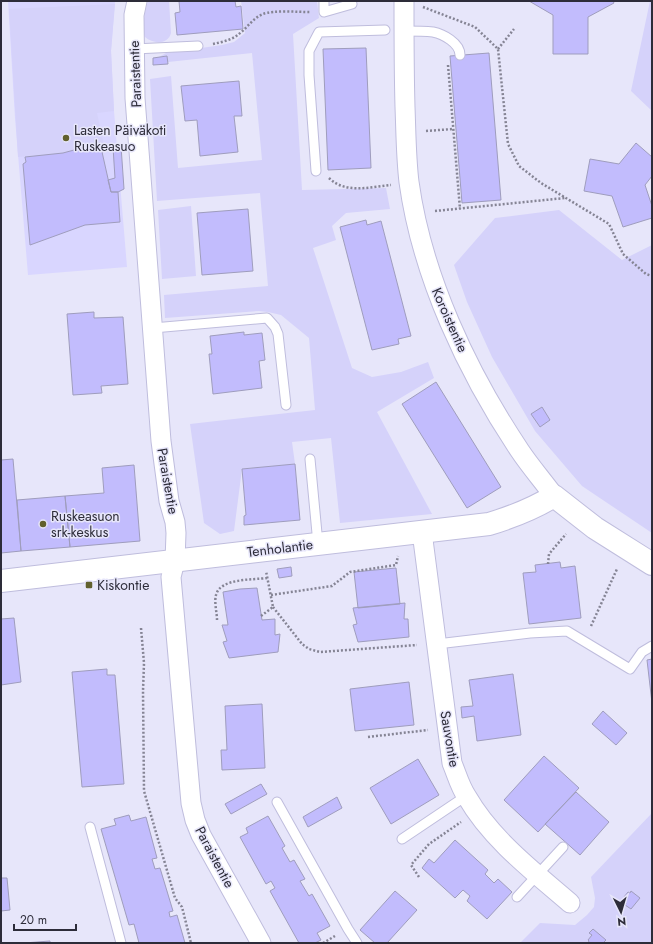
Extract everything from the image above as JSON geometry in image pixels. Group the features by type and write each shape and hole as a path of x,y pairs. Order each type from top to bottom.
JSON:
{"street":[{"name":"Paraistentie","path":"137,1 134,15 135,98 161,441 169,501 175,522 175,561 171,577 191,803 195,820 201,835 261,943"},
{"name":"Koroistentie","path":"404,4 406,128 409,182 422,243 433,281 459,343 487,397 520,452 554,496 596,528 652,564"},
{"name":"Tenholantie","path":"1,581 489,524 537,507 554,496"},
{"name":"Sauvontie","path":"422,532 438,644 452,763 466,796 476,812 494,833 570,903"}],"lane":[{"path":"324,1 324,12 352,4"},
{"path":"316,172 309,75 309,51 319,32 386,30"},
{"path":"404,31 434,32 454,41 460,51 460,55"},
{"path":"134,49 198,46"},
{"path":"153,328 266,318 275,326 278,334 286,405"},
{"path":"310,459 318,544"},
{"path":"438,644 530,633 567,631 630,669 642,652 652,646"},
{"path":"402,839 466,796"},
{"path":"277,802 357,943"},
{"path":"90,827 121,943"},
{"path":"516,897 563,847"}],"path":[{"path":"404,4 425,7 475,27 498,49 508,144 518,166 541,183 609,224 624,254 646,274 652,276"},
{"path":"198,46 229,40 239,35 255,19 263,14 272,12 324,12"},
{"path":"498,49 514,28"},
{"path":"448,64 460,209"},
{"path":"425,131 453,129"},
{"path":"316,172 328,177 334,183 344,188 392,185"},
{"path":"435,211 566,198"},
{"path":"548,564 549,554 566,534"},
{"path":"271,595 332,586 350,572 396,565 399,553"},
{"path":"591,626 617,569"},
{"path":"266,570 273,607 302,644 309,649 320,652 438,644"},
{"path":"217,620 215,596 219,588 227,583 267,578"},
{"path":"260,616 273,607"},
{"path":"141,628 144,663 144,791 175,898 182,907 191,943"},
{"path":"368,737 447,728"},
{"path":"419,877 411,865 429,844 476,812"}],"shaded area":[{"name":"Lasten Päiväkoti Ruskeasuo","path":"8,1 115,1 111,51 114,111 127,267 28,275 15,118"},
{"path":"148,1 169,1 171,33 167,40 156,42 145,37 143,24"},
{"path":"241,1 317,1 319,18 293,34 302,190 386,188 390,209 346,213 332,226 336,240 313,248 352,368 372,377 401,372 428,362 434,378 377,412 432,514 340,523 331,438 292,442 295,464 242,469 234,531 220,534 204,523 190,424 315,410 309,338 281,315 259,311 165,318 164,295 268,286 260,193 157,201 150,79 171,76 178,168 262,160 252,53 168,62 167,56 159,57 166,53 234,42 245,33"},
{"path":"650,1 652,1 652,111 631,91"},
{"path":"115,4 111,51 114,111 97,113 105,150 102,151 100,143 63,153 18,157 9,9"},
{"path":"191,206 196,276 162,279 158,210"},
{"path":"559,210 622,260 652,245 652,533 582,486 535,431 492,357 467,302 454,265 495,218"},
{"path":"652,813 652,943 520,943 540,923 575,925 587,915 594,907 595,898 591,877"}],"building":[{"path":"179,1 235,1 236,7 241,6 243,29 177,35 175,13 180,12"},
{"path":"529,1 613,1 614,3 588,17 588,54 553,54 553,15"},
{"path":"366,48 371,168 328,170 323,49"},
{"path":"489,53 501,200 462,203 450,56"},
{"path":"167,56 168,64 153,65 153,58"},
{"path":"239,81 242,116 234,116 238,152 200,156 197,120 185,121 181,86"},
{"path":"100,143 111,192 118,192 120,222 85,225 30,245 23,164 26,162 25,157 63,153"},
{"path":"636,143 652,157 652,176 645,185 652,206 652,218 623,227 612,196 584,191 590,159 619,164"},
{"path":"121,146 124,189 118,192 111,192 108,180 115,178 113,147"},
{"path":"248,209 253,271 202,275 197,213"},
{"path":"366,220 367,225 381,221 411,336 398,339 399,344 372,350 340,227"},
{"path":"94,312 94,318 123,317 128,384 101,386 102,393 73,395 67,314"},
{"path":"244,332 244,335 262,333 265,360 259,361 262,388 213,394 209,354 212,354 210,336"},
{"path":"436,382 501,487 467,508 402,404"},
{"path":"542,407 550,420 540,427 531,414"},
{"path":"13,459 21,551 1,553 1,460"},
{"path":"295,464 300,520 244,525 244,516 246,515 242,469"},
{"path":"134,465 140,541 70,547 65,496 104,493 102,468"},
{"name":"Ruskeasuon srk-keskus","path":"65,496 70,547 21,551 17,500"},
{"path":"560,562 561,568 575,566 581,618 529,624 523,573 536,572 535,565"},
{"path":"291,567 292,576 279,578 277,569"},
{"path":"396,568 400,604 358,608 354,572"},
{"path":"257,588 262,620 275,619 275,635 280,634 278,652 229,658 223,642 227,641 222,625 228,625 223,592"},
{"path":"405,603 404,619 408,619 409,637 358,642 353,625 357,624 353,608"},
{"path":"14,618 21,682 1,685 1,619"},
{"path":"652,659 652,703 647,660"},
{"path":"107,669 107,675 115,675 124,784 82,787 72,672"},
{"path":"513,674 521,735 477,741 474,716 462,718 461,707 473,706 469,680"},
{"path":"409,682 414,725 355,731 350,689"},
{"path":"262,704 265,768 222,770 221,750 227,750 225,706"},
{"path":"603,711 627,733 616,745 592,724"},
{"path":"544,756 579,788 538,832 504,800"},
{"path":"418,759 439,795 391,824 370,788"},
{"path":"261,784 267,794 231,814 225,804"},
{"path":"576,792 609,822 580,855 545,824"},
{"path":"337,797 342,808 308,827 303,817"},
{"path":"129,815 131,821 146,817 157,858 152,859 155,869 160,868 173,911 169,912 170,917 177,915 185,943 139,943 134,924 129,925 101,829 116,825 114,819"},
{"path":"268,816 285,846 282,848 290,862 294,860 305,879 300,881 309,896 312,894 330,926 317,933 321,940 315,943 299,943 270,891 275,888 271,881 266,884 240,837 248,833 246,828"},
{"path":"455,840 488,870 485,874 494,883 498,879 512,892 487,919 467,901 470,896 463,890 455,898 422,868 429,859 434,863"},
{"path":"1,878 7,878 10,910 1,911"},
{"path":"395,891 417,910 387,943 375,943 360,930"},
{"path":"631,891 640,898 631,909 625,905 626,903 624,901 626,898 624,897"},
{"path":"593,929 606,940 603,943 588,943 588,940 592,935 589,933"},
{"path":"50,941 50,943 24,943"}],"place":[{"name":"Lasten Päiväkoti Ruskeasuo","path":"66,138"},
{"name":"Ruskeasuon srk-keskus","path":"43,524"},
{"name":"Kiskontie","path":"89,585"}]}
